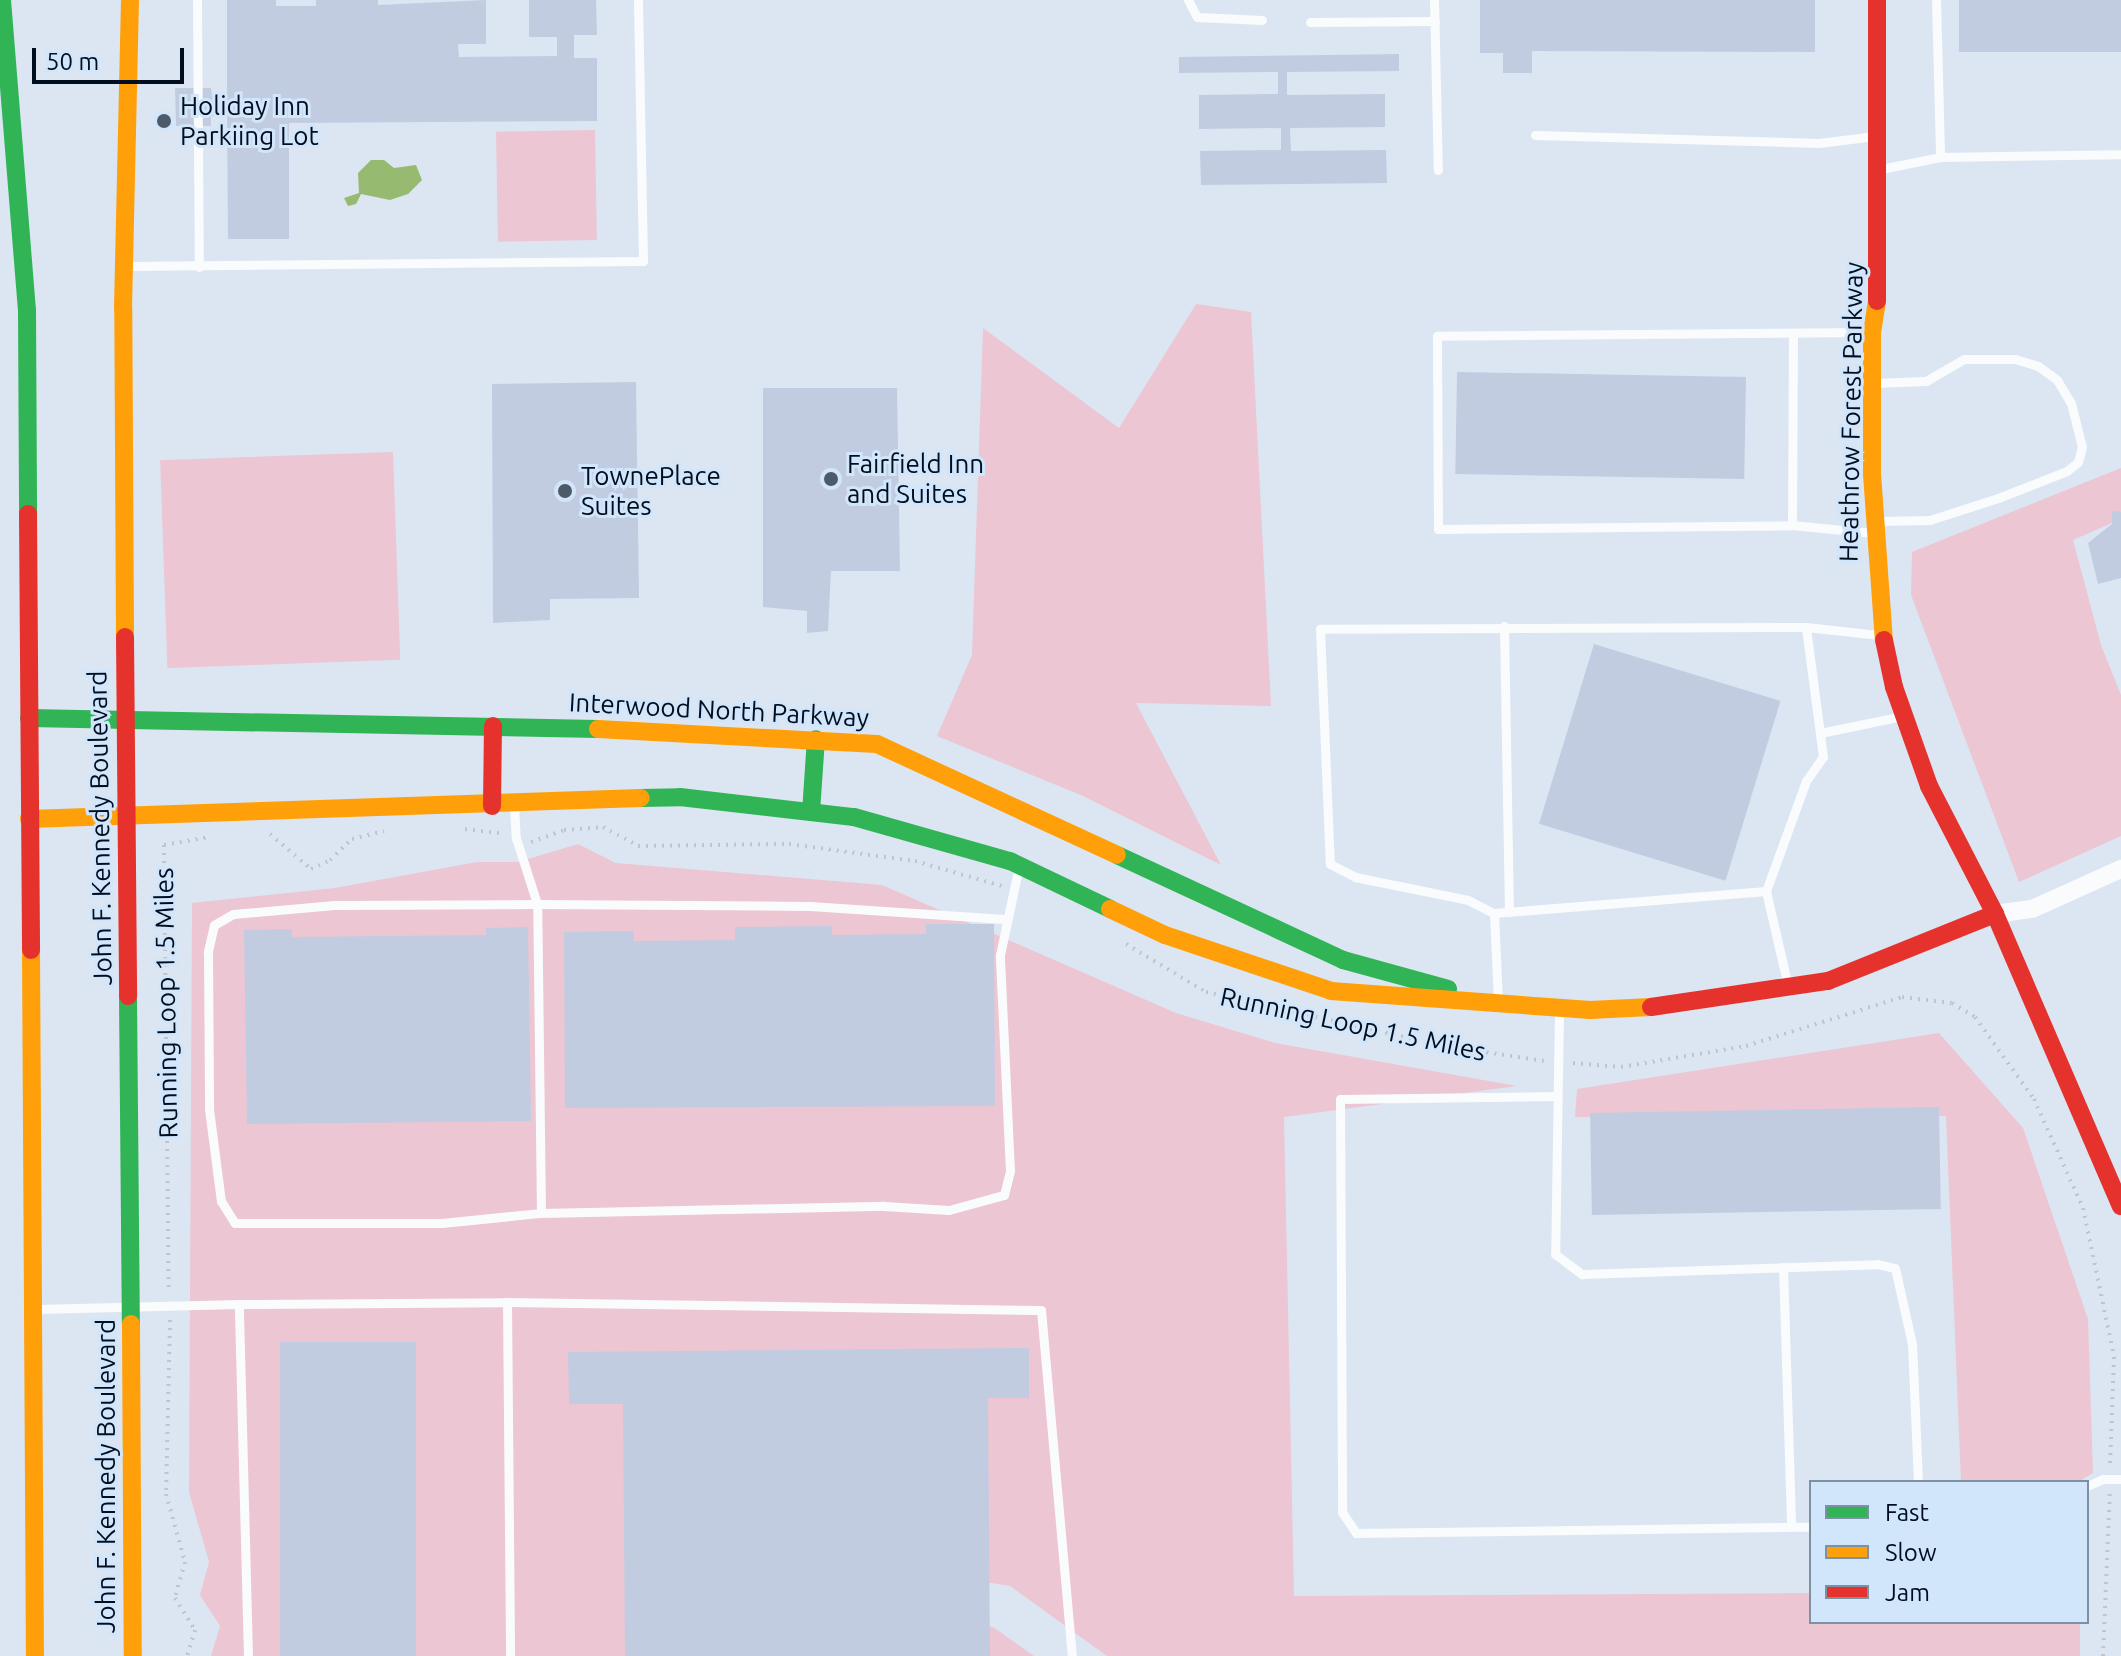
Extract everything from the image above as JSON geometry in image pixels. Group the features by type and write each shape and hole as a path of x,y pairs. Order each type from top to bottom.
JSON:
{"street":[{"path":"2,0 27,310 35,1656"},
{"name":"John F. Kennedy Boulevard","path":"130,0 123,266 133,1656"},
{"name":"Heathrow Forest Parkway","path":"1877,0 1879,292 1872,332 1873,527 1883,636 1904,715 1929,786 1995,914 2120,1194"},
{"name":"Interwood North Parkway","path":"29,718 493,726 877,744 1343,960 1498,1004"},
{"path":"492,806 493,726"},
{"path":"811,812 816,739"},
{"name":"Interwood North Parkway","path":"29,819 492,806 680,797 854,817 1019,865 1165,935 1331,991 1559,1008 1677,1006 1828,981 1995,914 2032,909 2121,869"}],"lane":[{"path":"197,0 199,267"},
{"path":"123,266 643,261 638,0"},
{"path":"1188,0 1197,17 1262,20"},
{"path":"1434,0 1438,170"},
{"path":"1936,0 1940,157"},
{"path":"1310,22 1435,21"},
{"path":"1535,135 1819,143 1878,136"},
{"path":"1878,169 1940,157 2121,154"},
{"path":"1872,332 1437,336 1438,529 1873,527 1930,520 2053,477 2078,462 2082,447 2071,403 2057,380 2038,366 2015,359 1964,359 1926,381 1872,383"},
{"path":"1792,525 1793,334"},
{"path":"1504,626 1509,912"},
{"path":"1789,989 1766,891 1806,781 1823,757 1806,627"},
{"path":"1766,891 1494,913 1468,900 1355,877 1330,864 1320,629 1806,627 1883,636"},
{"path":"1820,733 1904,715"},
{"path":"514,805 516,838 537,904 541,1213"},
{"path":"1005,919 810,906 537,904 334,905 233,914 214,925 208,952 208,1094 221,1201 235,1223 442,1223 541,1213 884,1206 949,1210 1004,1195 1010,1171 1001,1008 1005,919 1019,865"},
{"path":"1494,913 1498,1004"},
{"path":"1559,1008 1555,1254 1582,1274 1877,1264 1895,1268 1912,1344 1918,1480"},
{"path":"1556,1096 1340,1099 1342,1512 1356,1533 1809,1527"},
{"path":"1783,1267 1791,1527"},
{"path":"33,1309 507,1302 1041,1310 1072,1656"},
{"path":"507,1302 510,1656"},
{"path":"239,1304 248,1656"},
{"path":"2089,1486 2116,1479"}],"path":[{"path":"449,827 531,842 564,830 603,827 638,846 789,844 915,861 1012,889"},
{"path":"257,834 271,834 311,869 330,860 352,839 389,830"},
{"name":"Running Loop 1.5 Miles","path":"187,1656 195,1630 175,1598 185,1562 166,1494 170,1307 164,845 217,836"},
{"name":"Running Loop 1.5 Miles","path":"1117,939 1206,992 1439,1045 1557,1062 1621,1067 1746,1046 1902,997 1952,1003 1975,1017 2034,1099 2083,1208 2114,1357 2116,1479 2103,1656"}],"shaded area":[{"path":"595,130 597,240 498,242 496,132"},
{"path":"371,160 384,160 394,168 416,165 422,180 408,194 390,200 361,194 356,204 348,206 344,198 359,193 358,173"},
{"path":"1196,304 1251,312 1271,706 1136,703 1221,865 1083,796 937,736 972,655 983,328 1119,428"},
{"path":"393,452 400,660 167,668 160,460"},
{"path":"2121,468 2121,519 2073,540 2101,645 2121,695 2121,836 2019,882 1911,595 1912,552"},
{"path":"578,844 616,863 882,885 1176,1013 1275,1043 1517,1086 1284,1117 1294,1596 1809,1593 1809,1624 2080,1624 2080,1656 1107,1656 1010,1586 934,1574 851,1656 211,1656 220,1626 200,1595 209,1562 189,1492 192,903 335,888 477,862 518,862"},
{"path":"1939,1033 2023,1128 2088,1319 2093,1473 2081,1480 1961,1480 1946,1116 1575,1117 1577,1089"},
{"path":"938,1618 993,1627 1034,1656 896,1656"}],"building":[{"path":"227,0 276,0 276,6 316,6 316,0 378,0 378,5 486,0 486,44 458,44 459,57 557,56 557,37 529,37 529,0 596,0 597,35 574,35 574,58 597,58 597,121 289,123 289,239 228,239 227,116 211,116 211,126 176,126 175,88 211,88 212,97 227,97"},
{"path":"1480,0 1815,0 1815,52 1532,51 1532,73 1503,73 1503,53 1480,53"},
{"path":"1959,0 2121,0 2121,52 1959,52"},
{"path":"1399,54 1399,71 1287,72 1287,95 1385,94 1385,127 1290,128 1291,151 1386,150 1387,183 1201,185 1200,151 1281,150 1281,128 1199,129 1199,95 1278,94 1278,72 1179,73 1179,57"},
{"path":"1457,372 1746,377 1744,479 1455,474"},
{"name":"TownePlace Suites","path":"636,382 639,598 550,599 550,620 493,623 492,384"},
{"name":"Fairfield Inn and Suites","path":"763,388 897,388 900,571 831,571 828,631 807,633 807,611 763,607"},
{"path":"2112,511 2121,512 2121,578 2098,584 2088,543 2112,524"},
{"path":"1594,644 1780,701 1726,881 1539,824"},
{"path":"926,924 994,924 995,1106 565,1108 564,932 634,931 634,941 735,940 735,927 832,926 832,935 926,934"},
{"path":"528,927 531,1121 247,1124 244,930 292,929 292,937 486,935 486,928"},
{"path":"1939,1107 1941,1209 1592,1215 1590,1113"},
{"path":"280,1342 416,1342 416,1656 280,1656"},
{"path":"1029,1348 1029,1398 988,1398 990,1656 625,1656 623,1404 569,1404 568,1352"}],"traffic: fast":[{"path":"2,0 27,310 28,514"},
{"path":"29,718 598,729"},
{"path":"811,812 816,739"},
{"path":"641,798 680,797 854,817 1010,861 1110,909"},
{"path":"1117,855 1343,960 1448,989"},
{"path":"128,996 131,1324"}],"traffic: slow":[{"path":"125,637 123,308 130,0"},
{"path":"1877,301 1872,332 1872,474 1884,640"},
{"path":"598,729 877,744 1117,855"},
{"path":"29,819 641,798"},
{"path":"1110,909 1165,935 1331,991 1590,1010 1651,1007"},
{"path":"31,950 35,1656"},
{"path":"131,1324 133,1656"}],"traffic: jam":[{"path":"1877,0 1877,301"},
{"path":"28,514 31,950"},
{"path":"125,637 128,996"},
{"path":"1884,640 1894,687 1929,786 1995,914 2121,1206"},
{"path":"492,806 493,726"},
{"path":"1651,1007 1828,981 1995,914"}],"place":[{"name":"Holiday Inn Parkiing Lot","path":"164,121"},
{"name":"Fairfield Inn and Suites","path":"831,479"},
{"name":"TownePlace Suites","path":"565,491"}]}
